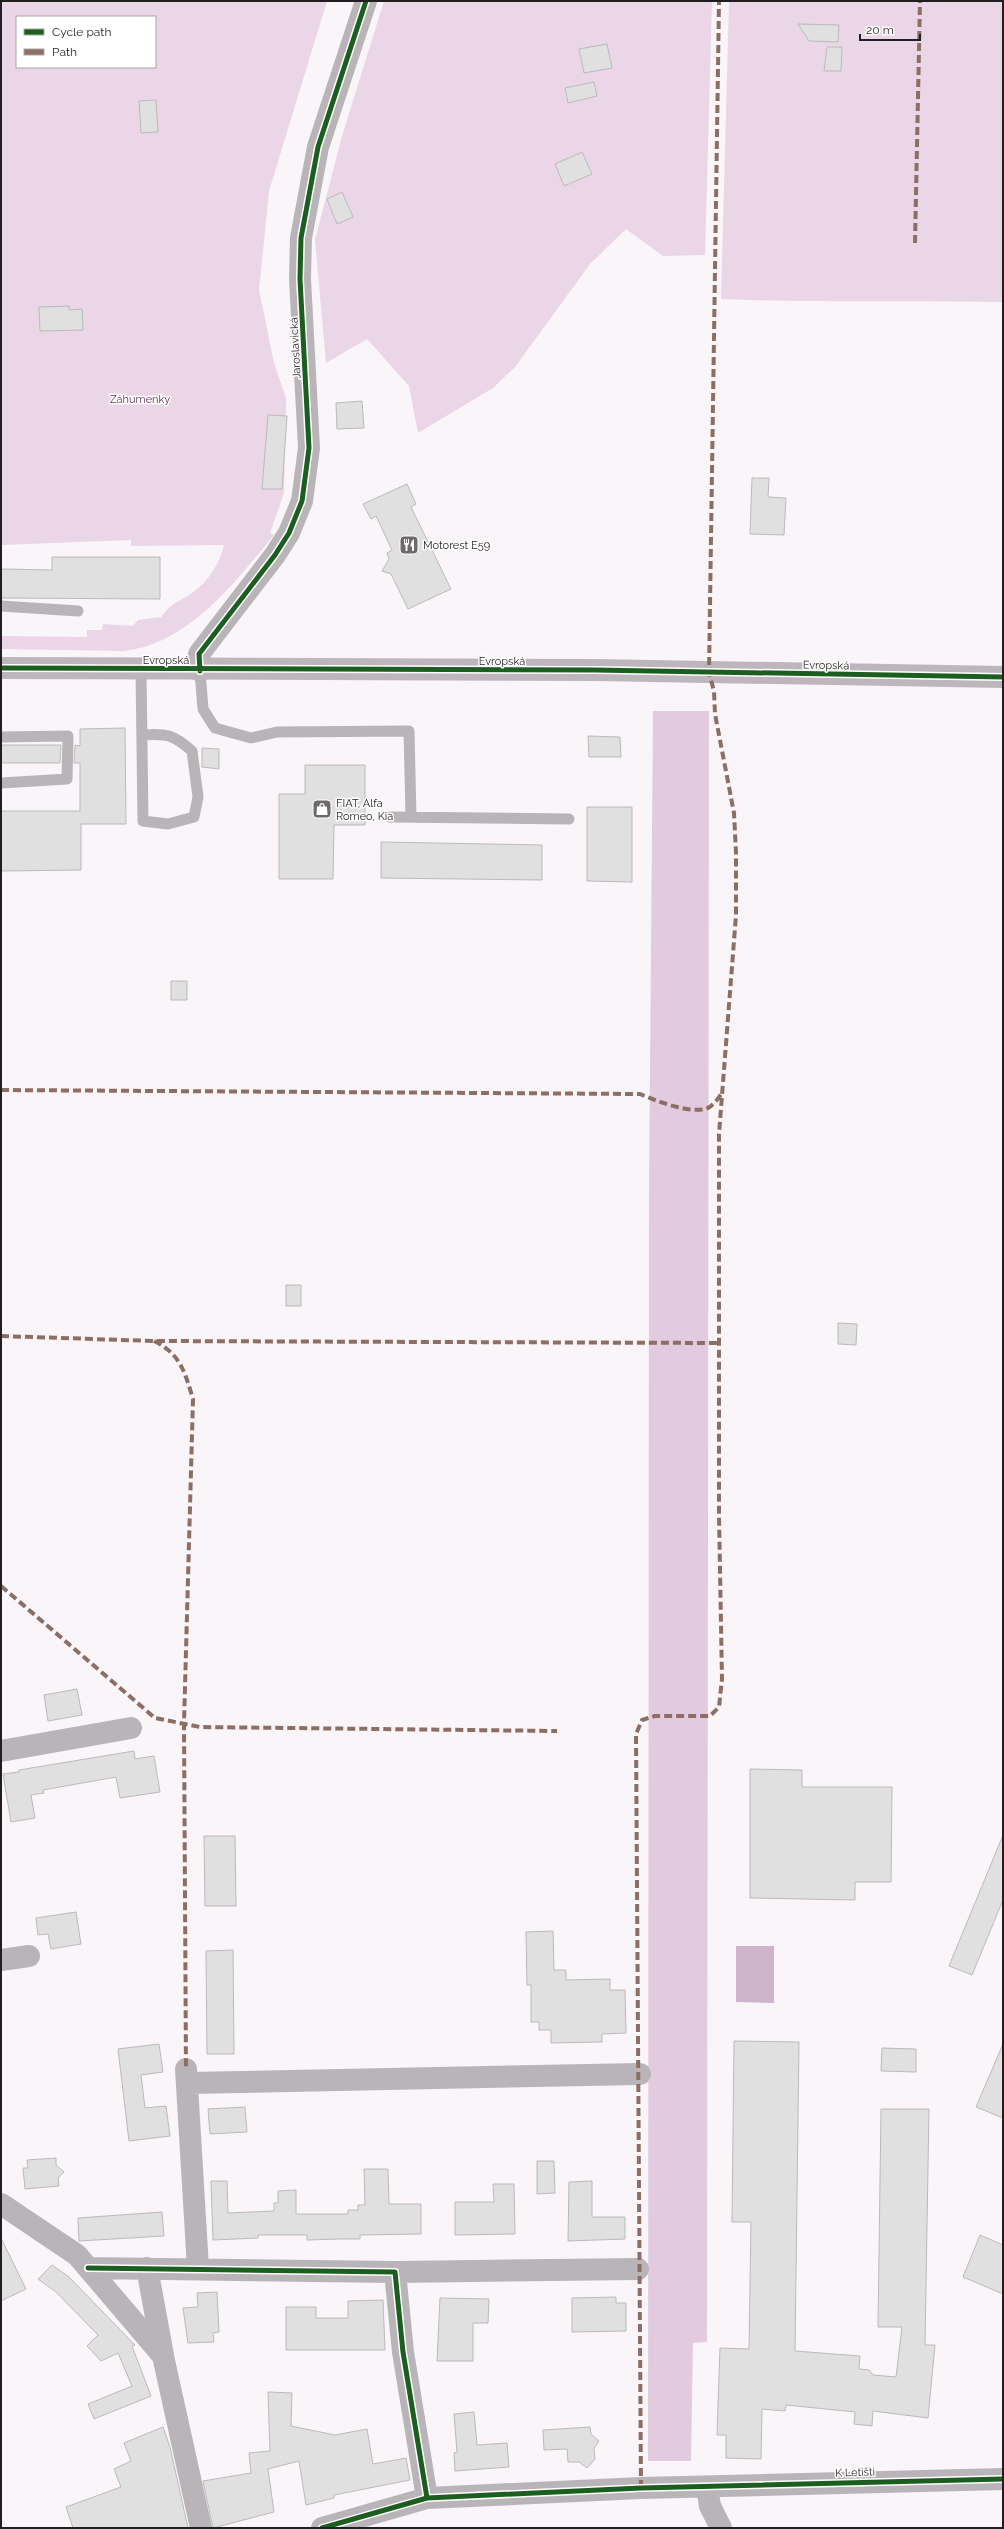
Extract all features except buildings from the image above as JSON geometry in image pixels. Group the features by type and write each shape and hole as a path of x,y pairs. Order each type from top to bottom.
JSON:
{"main road":[{"name":"Evropská","path":"1,668 200,671 595,670 1003,676"}],"street":[{"name":"Jaroslavická","path":"200,671 199,654 275,555 289,533 302,501 309,448 300,279 301,238 318,147 366,1"},
{"path":"1,1751 131,1728"},
{"path":"1,1960 29,1956"},
{"path":"198,2268 186,2076 640,2074"},
{"path":"1,2204 78,2255 163,2356"},
{"path":"88,2268 198,2268 395,2272 638,2269"},
{"path":"146,2268 163,2356 201,2528"},
{"path":"395,2272 403,2352 427,2498"},
{"name":"K Letišti","path":"322,2528 427,2498 707,2487 1003,2479"},
{"path":"707,2487 710,2506 721,2528"}],"lane":[{"path":"1,606 78,611"},
{"path":"141,670 143,821 168,824 194,817 198,797 192,751 177,737 155,734 142,735"},
{"path":"200,671 202,708 215,728 251,738 277,732 409,731 412,817"},
{"path":"1,737 68,736 67,779 1,783"},
{"path":"388,817 569,819"}],"green space":[{"name":"Záhumenky","path":"1,1 327,1 269,191 259,290 274,363 286,398 284,493 270,533 274,535 227,591 209,608 190,624 169,637 148,646 124,651 1,649 1,636 87,637 87,630 102,630 103,624 133,626 138,620 161,617 172,605 198,589 208,578 220,559 224,545 131,546 131,540 1,545"},
{"path":"384,1 712,1 705,255 663,256 626,229 590,264 515,367 493,388 418,433 409,386 367,339 326,363 315,240 342,136"},
{"path":"729,1 1003,1 1003,302 792,301 721,299"}],"shaded area":[{"path":"653,711 709,711 707,2342 693,2343 691,2461 648,2461 649,1192"},
{"path":"736,1946 774,1946 774,2003 736,2002"}],"marked path":[{"path":"641,2488 636,1734 642,1720 655,1716 710,1716 719,1707 722,1679 719,1515 719,1134 736,915 736,853 734,813 715,714 714,691 709,673 719,1"},
{"path":"915,243 920,1"},
{"path":"1,1090 640,1094 672,1106 697,1110 705,1109 710,1106 723,1092"},
{"path":"1,1336 154,1341 718,1343"},
{"path":"154,1341 170,1352 181,1365 193,1399 184,1723 186,2069"},
{"path":"1,1586 155,1718 200,1727 557,1731"}],"cycle path":[{"path":"200,671 199,654 275,555 289,533 302,501 309,448 300,279 301,238 318,147 366,1"},
{"path":"1,668 595,670 1003,677"},
{"path":"88,2268 395,2272 403,2352 427,2498"},
{"path":"322,2528 427,2498 641,2488 1003,2479"}],"place":[{"name":"Motorest E59","path":"409,545"},
{"name":"FIAT, Alfa Romeo, Kia","path":"322,809"}]}
